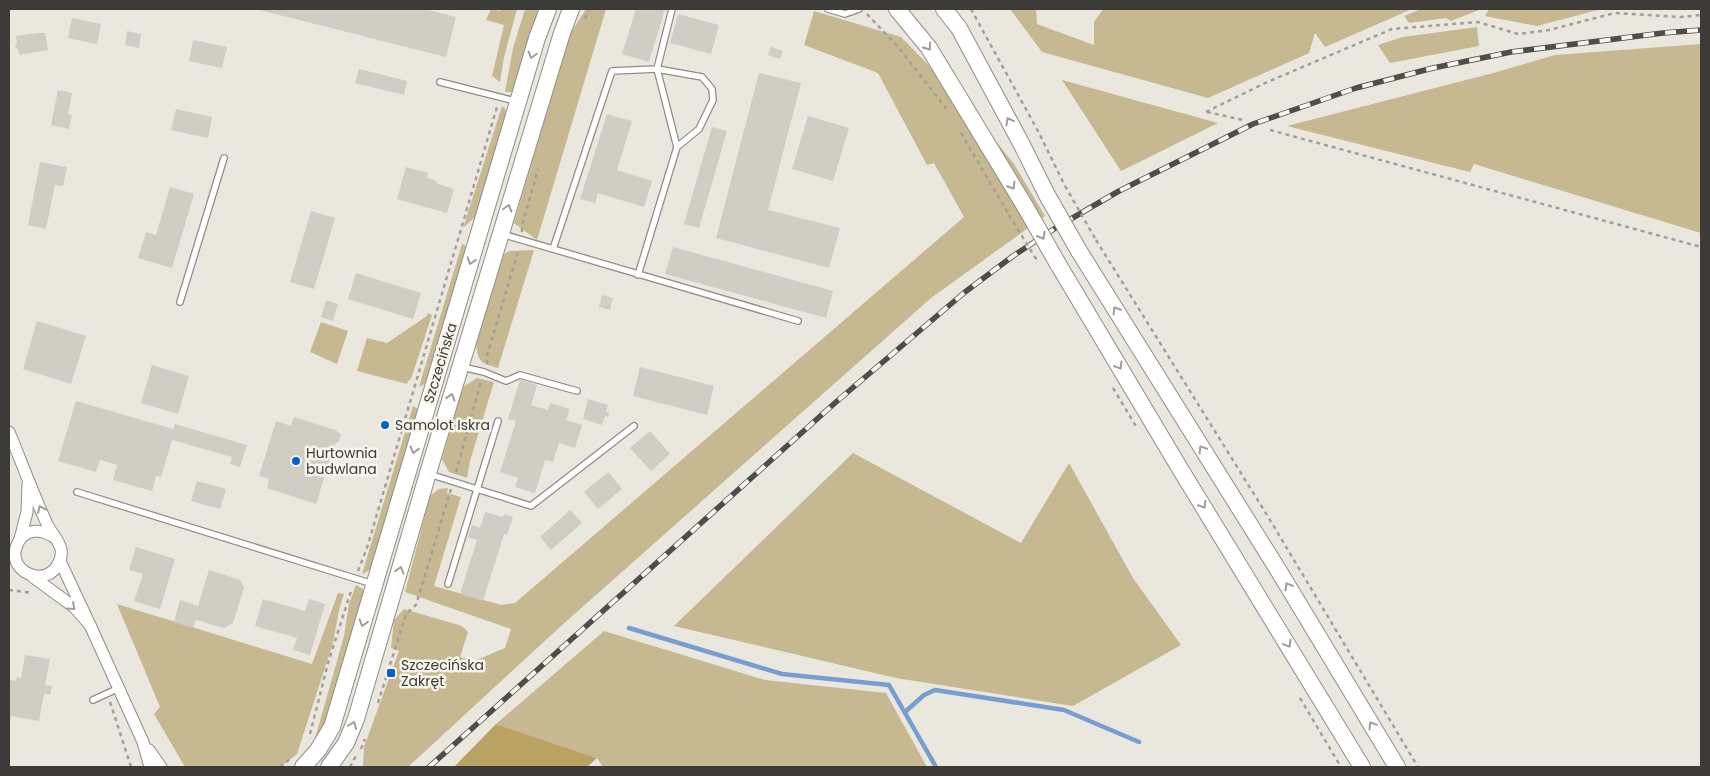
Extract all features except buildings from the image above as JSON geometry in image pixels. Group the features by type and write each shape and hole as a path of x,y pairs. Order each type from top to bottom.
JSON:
{"main road":[{"name":"Szczecińska","path":"303,767 318,750 332,727 537,38 548,9"},
{"name":"Szczecińska","path":"329,767 346,743 356,719 500,234 562,33 572,9"},
{"path":"897,9 929,48 1174,458 1362,767"},
{"path":"944,9 959,28 1047,195 1080,251 1280,573 1397,767"}],"street":[{"path":"9,432 47,525 61,551 60,561 54,570 48,574 33,577"},
{"path":"29,480 27,512 20,539 12,556 20,569 74,608 90,625"},
{"path":"20,539 36,531 43,531 55,538"},
{"path":"60,561 143,742 150,767"},
{"path":"143,742 160,767"}],"lane":[{"path":"638,275 677,148 657,69 672,9"},
{"path":"828,9 845,14 861,9"},
{"path":"553,249 612,71 657,69 702,77 712,89 713,100 700,129 677,148"},
{"path":"440,82 519,102"},
{"path":"180,302 224,158"},
{"path":"500,234 798,321"},
{"path":"461,367 484,372 506,381 520,375 577,392"},
{"path":"448,584 498,421"},
{"path":"428,473 531,506 634,426"},
{"path":"77,492 375,584"},
{"path":"93,700 119,688"}],"path":[{"path":"581,26 589,9"},
{"path":"861,9 899,48 953,117"},
{"path":"970,9 1096,240 1272,524 1418,767"},
{"path":"1243,120 1206,112 1265,83 1392,29 1478,22 1518,34 1549,30 1615,13 1680,17 1701,15"},
{"path":"309,735 328,663 367,548 498,104"},
{"path":"957,125 1039,264"},
{"path":"1270,130 1701,248"},
{"path":"378,704 406,614 416,605 487,364 487,355 522,240 522,226 540,162"},
{"path":"9,590 36,594"},
{"path":"106,694 131,767"},
{"path":"350,767 366,737"}],"shaded area":[{"path":"491,9 500,11 501,9 517,9 504,57 500,82 492,76 504,25 486,20"},
{"path":"525,9 538,9 516,89 511,92 505,92 513,48"},
{"path":"586,9 606,9 537,240 514,223 570,34"},
{"path":"1010,9 1036,9 1037,24 1094,45 1094,22 1103,9 1412,9 1325,47 1315,33 1309,53 1208,98 1042,52"},
{"path":"1421,9 1479,10 1451,21 1446,18 1409,23 1404,16"},
{"path":"1489,9 1602,9 1537,26 1485,16"},
{"path":"814,11 901,37 980,121 1014,164 1045,216 931,298 561,626 408,767 363,767 364,747 399,651 391,648 394,620 404,609 462,626 468,632 460,657 474,661 505,648 511,629 405,592 430,496 439,489 448,488 447,493 461,497 434,586 501,605 515,603 964,217 934,163 927,165 878,73 804,45"},
{"path":"1477,27 1479,46 1390,63 1378,45 1403,37"},
{"path":"1701,44 1701,233 1474,164 1470,172 1287,126 1497,72 1555,55"},
{"path":"1062,80 1218,123 1121,171"},
{"path":"502,106 505,108 506,117 475,217 463,228"},
{"path":"462,244 465,245 467,253 428,382 419,387"},
{"path":"534,250 498,368 485,364 478,356 476,346 502,255 510,251"},
{"path":"428,313 432,315 411,379 407,384 357,371 367,338 387,343 427,316"},
{"path":"321,322 348,331 337,364 310,352"},
{"path":"477,378 494,382 470,461 467,478 449,472 442,459 463,387"},
{"path":"413,406 418,409 375,567 362,574"},
{"path":"853,453 1021,543 1069,463 1133,578 1181,645 1073,706 896,678 674,626"},
{"path":"356,585 366,593 319,758 307,767 344,636 349,604"},
{"path":"338,593 344,594 333,643 297,754 280,767 185,767 154,714 160,707 117,604 312,664"},
{"path":"604,631 765,680 886,693 927,767 603,767 597,758 496,724"},
{"path":"496,724 597,758 587,767 454,767"}],"waterway":[{"path":"629,628 782,674 889,685 936,767"},
{"path":"905,712 924,695 935,690 1064,710 1139,742"}],"railway":[{"path":"429,767 836,402 965,292 1013,256 1057,227 1119,191 1253,124 1356,88 1433,68 1511,52 1701,30"}],"place":[{"name":"Samolot Iskra","path":"385,425"},
{"name":"Hurtownia budwlana","path":"296,461"},
{"name":"Szczecińska Zakręt","path":"391,673"}]}
